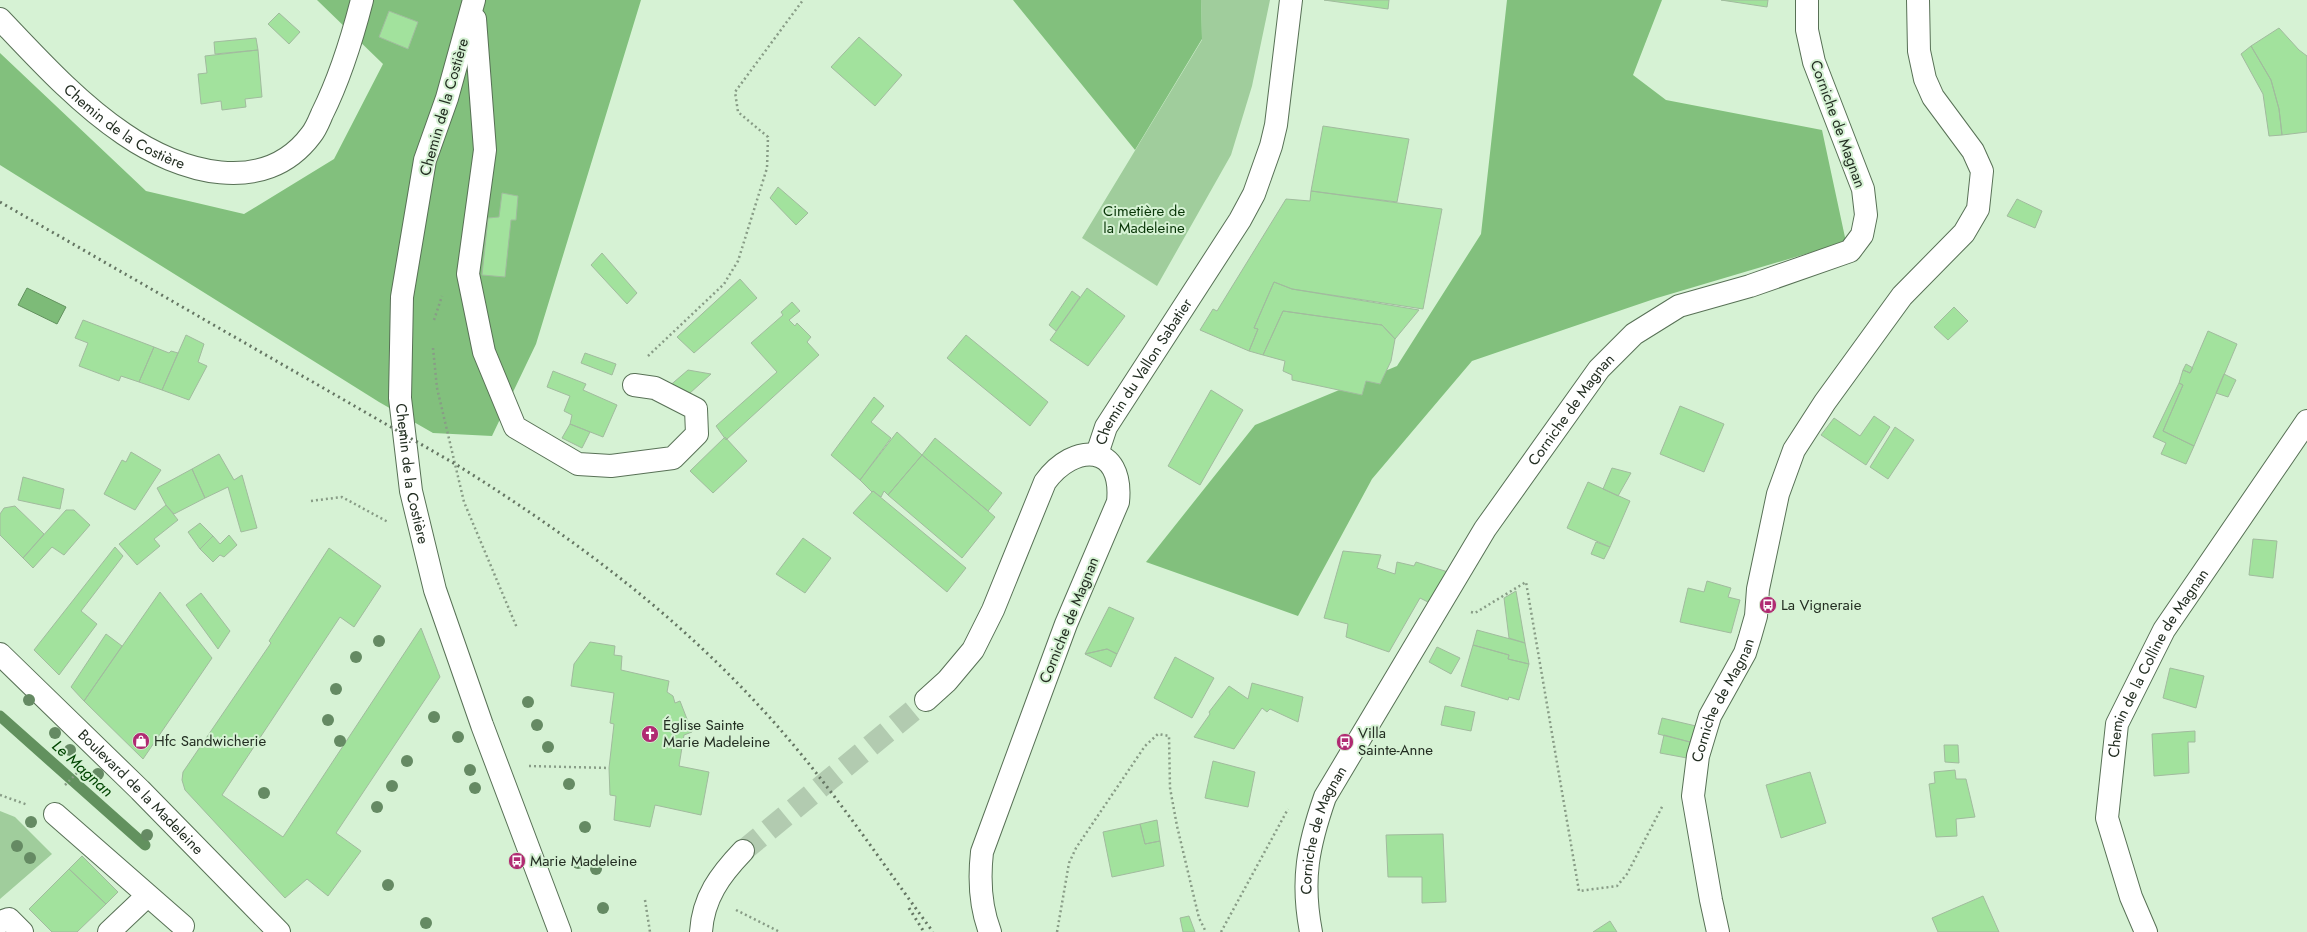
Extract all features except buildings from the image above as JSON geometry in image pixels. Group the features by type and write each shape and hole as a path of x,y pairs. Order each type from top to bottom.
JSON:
{"street":[{"name":"Chemin de la Costière","path":"0,19 84,102 123,134 153,153 203,169 232,175 264,170 291,156 312,135 340,72 362,0"},
{"name":"Chemin du Vallon Sabatier","path":"926,700 947,681 973,650 993,610 1045,482 1052,472 1070,458 1079,455 1097,454 1106,427 1240,220 1254,194 1265,168 1276,125 1291,0"},
{"name":"Corniche de Magnan","path":"1311,932 1308,919 1306,864 1312,836 1325,797 1485,529 1600,369 1634,334 1679,306 1750,286 1850,251 1862,235 1866,215 1863,189 1814,62 1807,30 1807,0"},
{"name":"Corniche de Magnan","path":"1718,932 1710,900 1693,796 1698,756 1710,716 1745,653 1750,637 1756,616 1758,589 1778,494 1794,450 1825,402 1902,296 1964,233 1978,209 1982,171 1973,151 1933,97 1925,79 1919,51 1918,0"},
{"name":"Chemin de la Costière","path":"474,2 447,98 425,160 402,297 400,398 410,491 435,590 479,717 560,932"},
{"path":"474,2 486,150 468,274 484,352 515,427 578,464 611,466 673,458 697,434 696,409 655,388 634,385"},
{"name":"Chemin de la Colline de Magnan","path":"2146,932 2131,897 2106,818 2117,724 2164,630 2307,421"},
{"name":"Corniche de Magnan","path":"990,932 983,910 980,884 982,852 1066,624 1118,502 1119,492 1116,473 1104,457 1097,454"},
{"name":"Boulevard de la Madeleine","path":"0,654 140,790 279,932"},
{"path":"55,814 183,926"},
{"path":"701,932 702,915 709,897 727,868 743,851"},
{"path":"109,932 147,896"},
{"path":"0,922 9,919 22,932"}],"path":[{"path":"634,385 649,352 724,284 738,261 767,168 768,138 738,112 735,92 802,0"},
{"path":"433,321 441,297 471,288"},
{"path":"433,343 437,388 464,502 517,628"},
{"path":"311,501 342,497 401,529 419,529"},
{"path":"1469,612 1475,613 1526,582 1579,891 1617,886 1627,874 1666,799"},
{"path":"1057,932 1069,863 1076,848 1145,746 1158,734 1169,736 1170,788 1177,826 1199,918 1206,932"},
{"path":"541,766 609,768"},
{"path":"64,787 83,767"},
{"path":"709,897 780,932"},
{"path":"645,900 650,932"}],"green space":[{"name":"Cimetière de la Madeleine","path":"1201,0 1270,0 1252,86 1231,155 1157,286 1082,238 1202,40"},
{"path":"0,811 15,817 52,854 0,899"}],"shaded area":[{"path":"317,0 641,0 536,344 492,436 433,433 379,402 0,165 0,53 146,191 244,214 334,159 383,64"},
{"path":"1013,0 1201,0 1202,39 1135,150"},
{"path":"1507,0 1662,0 1633,75 1666,100 1822,130 1846,242 1657,298 1472,361 1372,479 1298,616 1146,562 1255,425 1397,366 1481,234"},
{"path":"27,288 66,307 57,324 18,305"}],"waterway":[{"name":"Le Magnan","path":"0,716 145,845"}],"tunnel":[{"path":"743,851 926,700"}],"railway":[{"path":"0,202 457,465 543,521 584,550 662,612 736,681 771,719 835,797 933,932"},
{"path":"909,908 924,932"}],"place":[{"name":"La Vigneraie","path":"1768,605"},
{"name":"Église Sainte Marie Madeleine","path":"650,734"},
{"name":"Hfc Sandwicherie","path":"141,741"},
{"name":"Villa Sainte-Anne","path":"1345,742"},
{"name":"Marie Madeleine","path":"517,861"}]}
